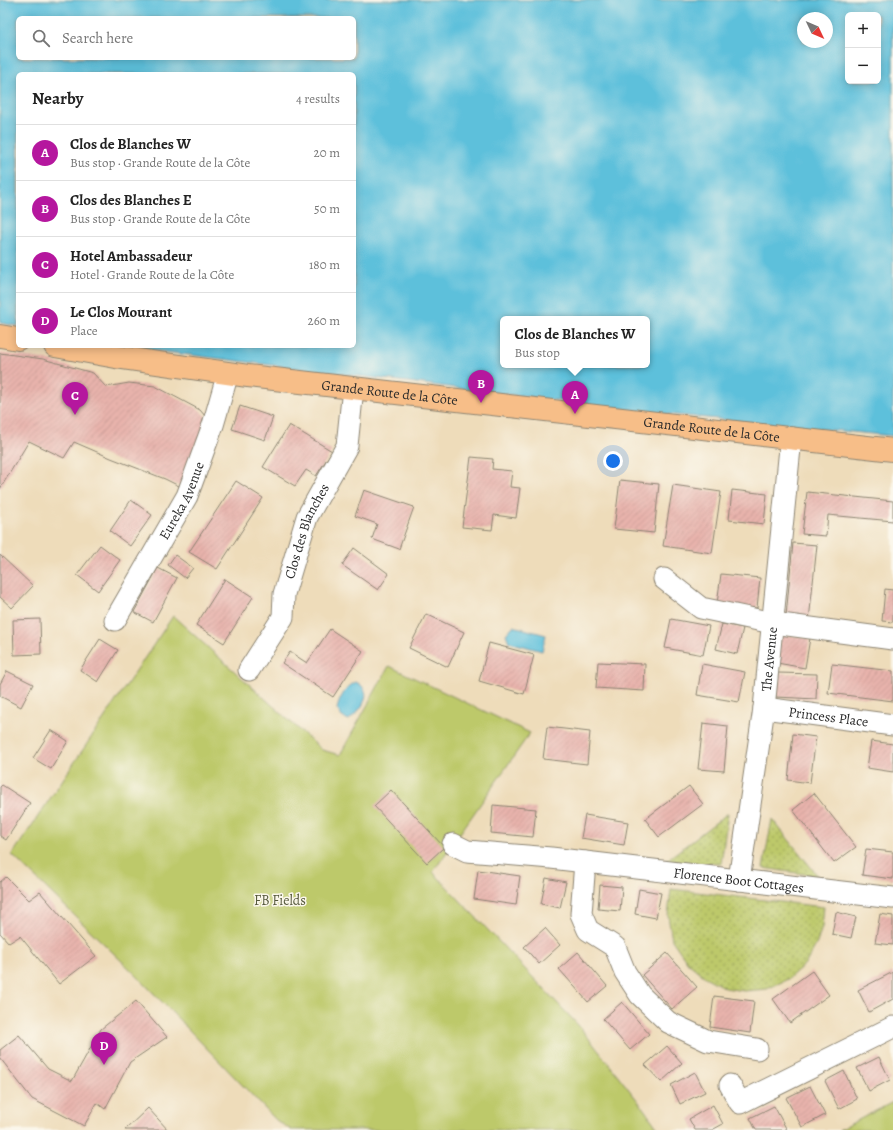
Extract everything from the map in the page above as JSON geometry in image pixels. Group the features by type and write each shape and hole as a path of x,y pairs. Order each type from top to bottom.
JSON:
{"main road":[{"path":"0,336 16,339"},
{"name":"Grande Route de la Côte","path":"66,348 116,357 228,373 893,450"}],"street":[{"name":"Eureka Avenue","path":"115,620 187,496 213,426 228,373"},
{"name":"Clos des Blanches","path":"249,670 284,617 284,594 306,518 347,446 353,388"},
{"name":"The Avenue","path":"739,880 764,708 791,438"},
{"path":"664,579 701,608 773,623 893,639"},
{"name":"Princess Place","path":"764,708 893,725"},
{"name":"Florence Boot Cottages","path":"452,844 467,851 585,862 893,898"},
{"path":"585,862 581,914 588,930 616,947 625,972 640,995 668,1022 708,1041 757,1049"},
{"path":"730,1085 740,1103 893,1027"}],"green space":[{"name":"FB Fields","path":"173,616 322,750 340,755 389,666 530,733 433,872 579,1026 659,1130 291,1130 276,1120 135,974 12,855"},
{"path":"728,813 721,864 664,862"},
{"path":"772,819 818,876 763,868"},
{"path":"671,889 824,907 822,927 817,943 806,963 788,979 767,989 744,991 725,988 705,977 688,963 672,940 668,916"},
{"path":"893,1102 893,1130 839,1130"}],"water":[{"path":"0,0 893,0 893,436 666,414 136,348 356,348 356,72 16,72 16,326 0,323"},
{"path":"513,626 546,635 542,651 509,642 506,634"},
{"path":"356,682 362,686 366,696 362,706 349,720 342,717 337,709 339,701 344,693 349,686"}],"building":[{"path":"0,353 43,359 93,373 106,387 129,383 155,386 200,410 211,423 181,487 74,442 64,458 29,441 0,489"},
{"path":"240,406 273,417 265,440 232,429"},
{"path":"289,425 332,451 316,476 306,470 295,486 263,467"},
{"path":"471,457 493,459 492,469 512,471 510,487 520,488 516,518 494,515 492,530 462,527"},
{"path":"620,480 659,484 654,533 614,529"},
{"path":"236,481 263,498 217,569 189,552"},
{"path":"673,485 721,492 712,553 663,546"},
{"path":"364,490 414,507 399,549 372,539 377,524 355,516"},
{"path":"732,490 767,494 764,524 729,520"},
{"path":"807,492 893,501 893,521 828,515 826,536 802,534"},
{"path":"131,500 152,515 130,546 110,531"},
{"path":"793,543 817,545 808,630 785,627"},
{"path":"100,545 120,560 98,591 77,575"},
{"path":"354,548 389,574 378,590 342,565"},
{"path":"0,555 33,586 12,608 0,597"},
{"path":"175,555 193,568 185,578 168,565"},
{"path":"158,568 177,578 153,622 134,612"},
{"path":"721,574 760,578 757,608 717,604"},
{"path":"225,579 253,597 224,643 196,625"},
{"path":"885,589 893,590 893,622 882,621"},
{"path":"426,614 464,632 448,667 409,648"},
{"path":"40,619 41,654 14,655 13,620"},
{"path":"671,619 709,626 703,655 665,648"},
{"path":"722,624 743,628 737,654 716,649"},
{"path":"330,629 363,651 333,697 282,663 290,652 307,663"},
{"path":"781,634 810,638 805,668 777,663"},
{"path":"100,639 118,650 98,682 80,670"},
{"path":"489,643 534,655 524,694 479,681"},
{"path":"598,662 645,664 644,691 596,688"},
{"path":"702,664 745,672 739,702 697,695"},
{"path":"832,664 893,671 893,701 828,693"},
{"path":"7,671 33,684 21,707 0,696 0,684"},
{"path":"778,673 817,674 816,699 776,697"},
{"path":"703,723 728,726 724,771 698,769"},
{"path":"547,727 590,732 587,764 543,759"},
{"path":"51,730 68,741 51,769 33,758"},
{"path":"793,734 816,737 810,783 788,780"},
{"path":"871,741 893,744 893,772 867,768"},
{"path":"2,785 30,803 6,840 0,836 0,787"},
{"path":"689,786 703,804 659,837 645,819"},
{"path":"391,790 444,847 427,863 374,806"},
{"path":"814,793 856,847 834,863 793,810"},
{"path":"493,805 536,809 533,837 491,833"},
{"path":"585,815 628,822 624,845 581,838"},
{"path":"866,849 893,852 893,879 862,875"},
{"path":"478,870 520,876 516,905 474,899"},
{"path":"6,877 29,900 40,892 96,956 59,984 20,936 9,943 0,933 0,882"},
{"path":"546,878 566,882 560,908 541,904"},
{"path":"600,885 622,887 620,911 598,909"},
{"path":"639,889 661,893 656,918 635,914"},
{"path":"836,912 856,917 851,938 832,934"},
{"path":"880,914 893,916 893,945 875,943"},
{"path":"545,928 560,945 539,964 524,947"},
{"path":"578,952 607,986 588,1002 559,969"},
{"path":"667,953 697,987 672,1009 642,975"},
{"path":"812,971 829,995 790,1023 773,999"},
{"path":"893,972 893,999 869,1012 858,990"},
{"path":"714,996 754,1001 750,1033 710,1027"},
{"path":"136,1001 167,1037 130,1062 105,1109 97,1103 84,1126 32,1099 0,1058 0,1050 19,1035 48,1069 72,1081 101,1029"},
{"path":"622,1002 649,1034 630,1050 603,1019"},
{"path":"667,1046 682,1063 661,1082 645,1065"},
{"path":"879,1057 890,1080 869,1091 857,1068"},
{"path":"844,1071 857,1099 839,1109 825,1081"},
{"path":"695,1072 705,1092 680,1104 671,1085"},
{"path":"810,1086 825,1115 802,1127 786,1098"},
{"path":"713,1105 723,1124 712,1130 695,1130 689,1119"},
{"path":"774,1106 787,1130 756,1130 750,1118"},
{"path":"148,1108 168,1130 125,1130"}],"place":[{"name":"Clos des Blanches E","path":"481,403"},
{"name":"Clos de Blanches W","path":"575,414"},
{"name":"Hotel Ambassadeur","path":"75,415"},
{"name":"Le Clos Mourant","path":"104,1065"}]}
